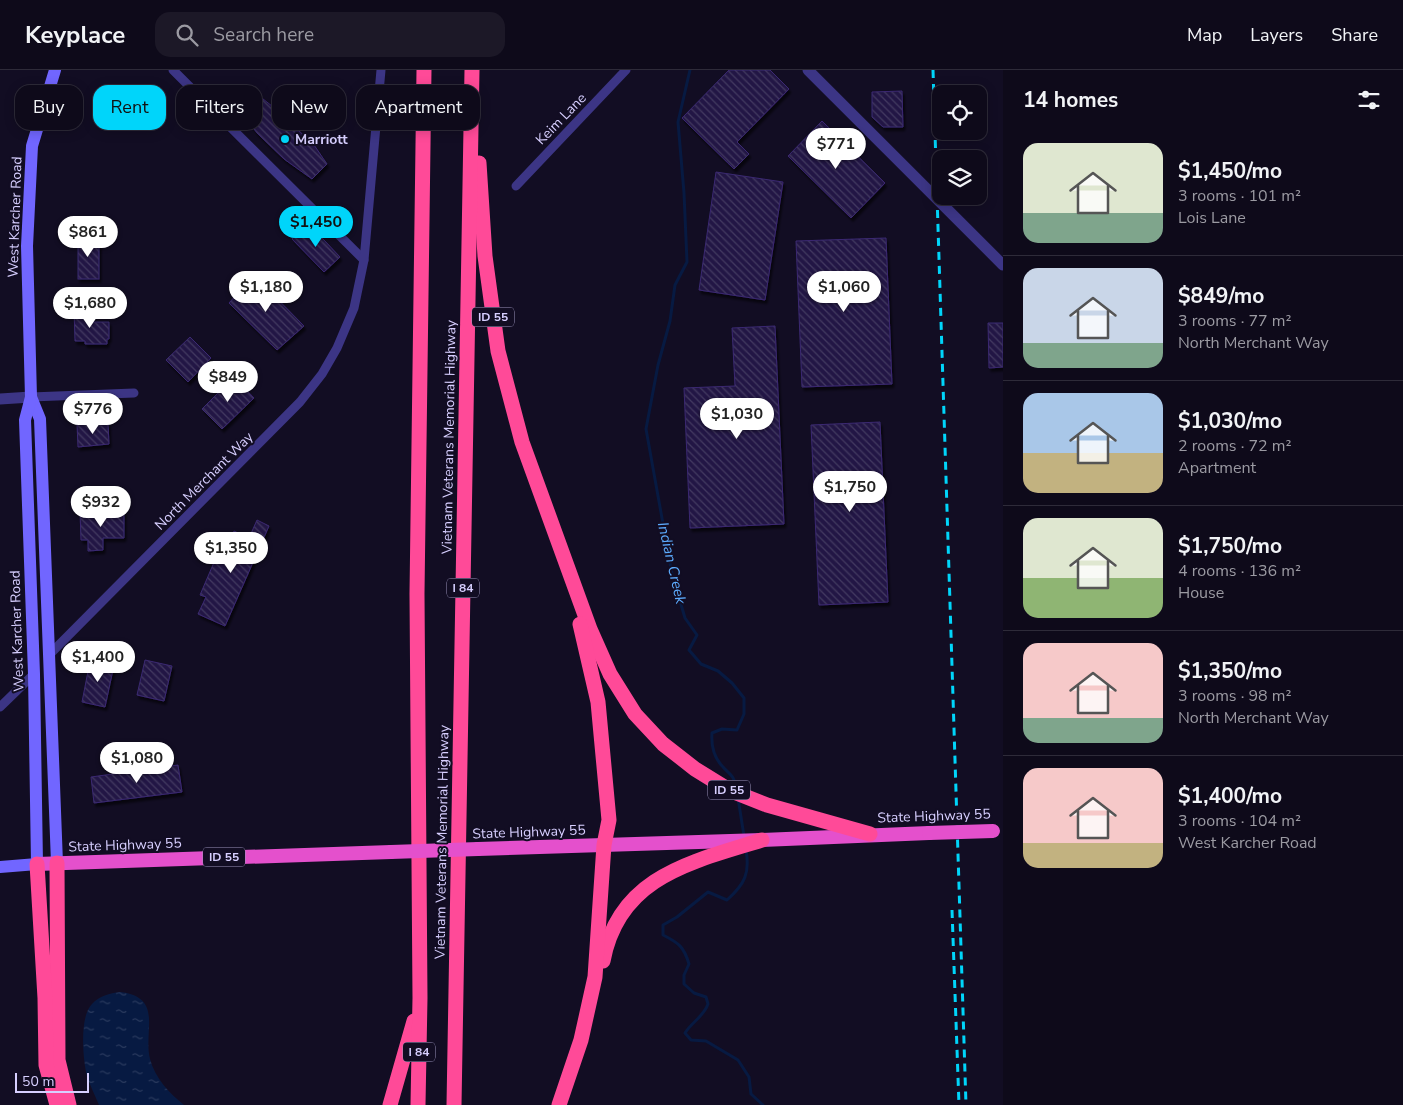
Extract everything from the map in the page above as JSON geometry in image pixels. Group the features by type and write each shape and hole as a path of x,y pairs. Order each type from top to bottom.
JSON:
{"highway":[{"name":"Vietnam Veterans Memorial Highway","path":"420,998 417,594 424,70"},
{"name":"Vietnam Veterans Memorial Highway","path":"454,1105 472,70"},
{"name":"ID 55","path":"472,70 486,256 498,351 522,442 590,628 610,674 635,714 663,744 695,769 730,790 767,805 870,834"},
{"path":"522,442 582,631 598,702 609,820 604,846 595,977 581,1040 558,1105"},
{"name":"State Highway 55","path":"37,864 998,831"},
{"path":"564,1105 586,1041 606,949 615,926 630,902 648,886 673,870 762,840"},
{"path":"57,863 58,1060 69,1105"},
{"path":"37,864 45,998 46,1065 57,1105"},
{"path":"390,1105 420,998"},
{"name":"I 84","path":"418,1105 420,998"}],"main road":[{"name":"West Karcher Road","path":"37,864 34,674 25,420 31,398 27,246 32,146 55,70"},
{"name":"West Karcher Road","path":"31,398 40,419 57,863"},
{"path":"30,576 38,583 41,642 49,655"},
{"path":"0,867 37,864"}],"street":[{"path":"173,70 364,260"},
{"name":"North Merchant Way","path":"49,655 300,402 322,374 337,348 354,308 364,260 381,70"},
{"name":"Keim Lane","path":"516,186 626,70"},
{"path":"808,70 1003,265"},
{"path":"0,399 134,393"},
{"path":"0,707 34,674"}],"water":[{"path":"120,992 134,995 147,1008 152,1066 163,1085 184,1105 99,1105 88,1080 86,1069 83,1050 85,1018 95,1001 105,995"}],"building":[{"path":"729,70 770,70 789,89 737,142 749,154 734,169 682,118"},
{"path":"902,91 903,127 883,127 872,117 872,92"},
{"path":"262,98 272,106 272,130 298,130 314,145 327,164 312,179 284,159 255,130 262,130"},
{"path":"822,121 885,183 851,218 788,156"},
{"path":"716,172 783,182 765,300 699,290"},
{"path":"308,223 340,257 324,272 292,239"},
{"path":"78,236 99,236 99,279 78,279"},
{"path":"886,238 892,384 802,387 796,241"},
{"path":"254,275 304,326 277,350 229,303"},
{"path":"74,309 86,309 86,322 109,322 109,339 107,339 107,344 85,344 85,341 75,341"},
{"path":"988,323 1003,323 1003,367 989,368"},
{"path":"775,326 784,524 690,528 684,388 735,386 732,328"},
{"path":"190,337 211,358 188,382 166,360"},
{"path":"234,377 254,398 222,429 202,409"},
{"path":"880,422 888,602 819,605 811,425"},
{"path":"108,423 109,444 78,447 77,424"},
{"path":"124,511 124,538 103,538 103,550 88,551 88,540 81,540 80,512"},
{"path":"257,520 269,526 225,626 198,614 206,597 200,595 218,553 224,555 234,531 249,538"},
{"path":"91,656 101,659 100,662 114,665 105,707 82,702"},
{"path":"145,660 172,666 164,701 137,695"},
{"path":"178,765 182,792 94,803 91,777"}],"waterway":[{"name":"Indian Creek","path":"690,70 678,122 687,262 675,285 670,321 658,365 646,429 672,574 685,618 697,635 689,650 701,664 718,671 732,683 744,698 744,714 737,730 722,729 712,733 712,747 715,755 733,778 736,787"},
{"name":"Indian Creek","path":"738,798 744,836"},
{"name":"Indian Creek","path":"746,850 747,865 745,878 738,889 727,900 708,892 677,917 663,925 663,935 677,943 685,953 689,964 684,975 684,984 694,993 706,997 708,1004 704,1012 685,1033 691,1040 706,1041 738,1060 749,1077 751,1094 763,1105"}],"railway":[{"path":"933,70 966,1105"},
{"path":"952,910 959,1105"}],"place":[{"name":"Marriott","path":"285,139"}]}
